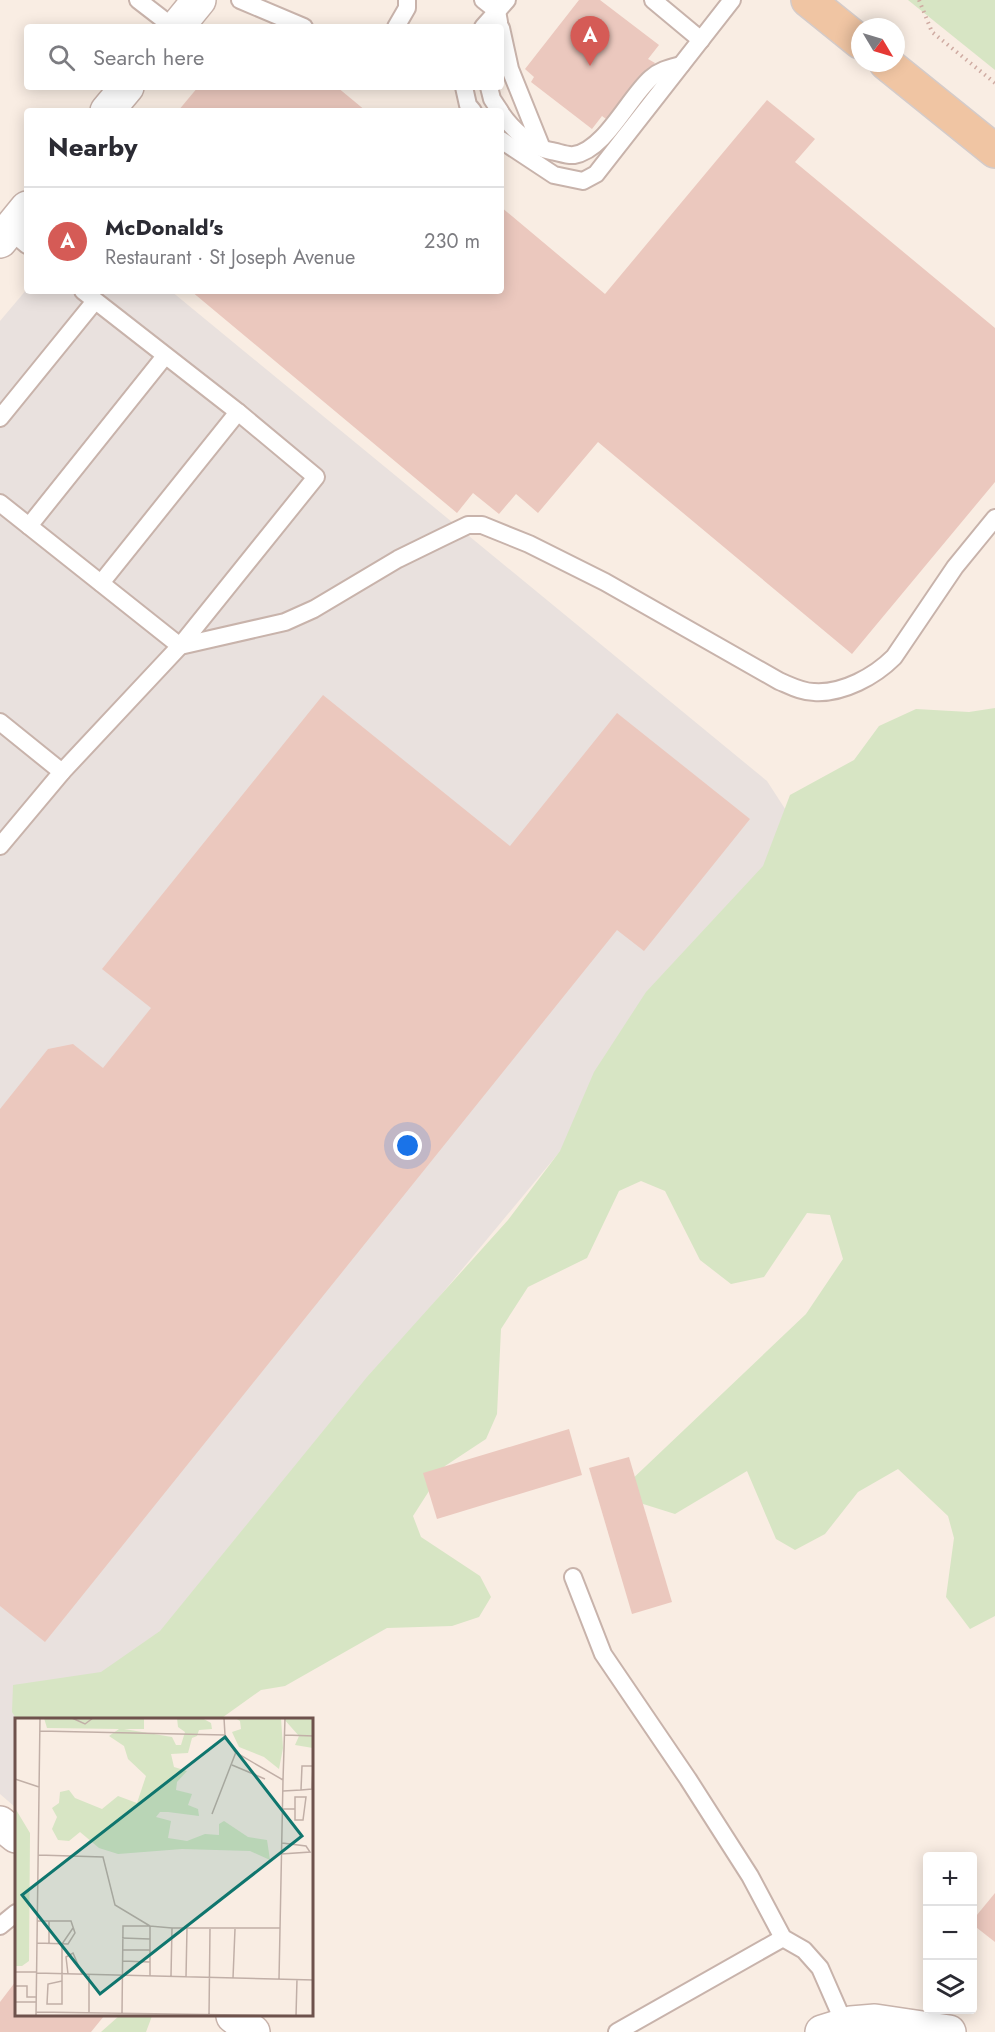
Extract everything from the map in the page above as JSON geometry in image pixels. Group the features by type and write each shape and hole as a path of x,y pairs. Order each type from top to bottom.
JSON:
{"main road":[{"path":"808,0 851,35"},
{"path":"897,72 995,151"}],"street":[{"path":"178,24 199,0"},
{"path":"110,108 124,90"},
{"path":"0,1823 15,1835"},
{"path":"234,2017 253,2032"},
{"path":"834,2028 875,2021 949,2032"}],"lane":[{"path":"138,0 171,24"},
{"path":"240,0 297,24"},
{"path":"398,24 407,8 407,0"},
{"path":"483,0 494,21"},
{"path":"653,0 701,40"},
{"path":"504,142 554,175 583,181 596,174 732,0"},
{"path":"504,51 543,149"},
{"path":"504,117 509,124 543,149 573,155 588,149 602,136 651,78 664,70 681,65"},
{"path":"465,90 470,108"},
{"path":"490,90 498,108"},
{"path":"0,417 89,296 238,412 316,477 180,646 62,772 0,846"},
{"path":"29,526 165,356"},
{"path":"100,583 238,412"},
{"path":"0,502 180,646"},
{"path":"180,646 285,622 314,609 398,559 468,525 482,525 529,544 605,582 779,681 799,690 826,691 866,678 882,669 894,657 955,567 995,518"},
{"path":"0,722 62,772"},
{"path":"573,1577 603,1654 701,1798 750,1876 783,1938 804,1950 820,1968 834,2028"},
{"path":"0,1926 15,1914"},
{"path":"617,2032 783,1938"}],"path":[{"path":"919,0 932,32 995,83"}],"shaded area":[{"path":"24,293 175,294 767,781 811,849 90,1718 15,1718 15,1807 0,1794 0,321"}],"green space":[{"path":"908,0 995,0 995,70"},
{"path":"995,708 995,1616 970,1629 946,1597 954,1538 948,1516 898,1469 858,1492 825,1534 795,1550 776,1539 747,1471 675,1514 640,1503 626,1485 806,1314 843,1259 830,1215 807,1213 764,1277 731,1284 700,1260 665,1191 641,1181 619,1191 587,1258 528,1287 501,1329 497,1414 486,1439 445,1466 413,1516 421,1537 480,1576 491,1597 479,1617 452,1626 387,1628 285,1686 261,1690 222,1718 16,1718 12,1712 13,1685 101,1672 160,1631 367,1377 508,1220 560,1151 594,1072 646,992 763,866 790,795 854,760 879,726 916,709 969,712"},
{"path":"118,2017 152,2017 146,2032 101,2032"}],"building":[{"path":"579,0 600,0 659,45 648,59 655,63 609,121 602,116 592,129 531,82 534,77 525,69"},
{"path":"196,90 341,90 362,108 180,108"},
{"path":"767,100 815,139 795,162 995,328 995,482 852,654 598,442 538,513 516,494 499,514 473,493 457,513 195,294 504,294 504,210 605,294"},
{"path":"323,695 510,846 617,713 750,819 644,951 617,930 45,1642 0,1606 0,1109 48,1049 73,1044 103,1068 151,1008 102,969"},
{"path":"569,1429 582,1475 437,1519 423,1473"},
{"path":"629,1457 672,1602 632,1614 589,1468"},
{"path":"995,1893 995,1942 977,1928 977,1915"},
{"path":"15,1982 15,2017 103,2017 91,2032 0,2032 0,2002"}],"place":[{"name":"McDonald's","path":"590,66"}]}
